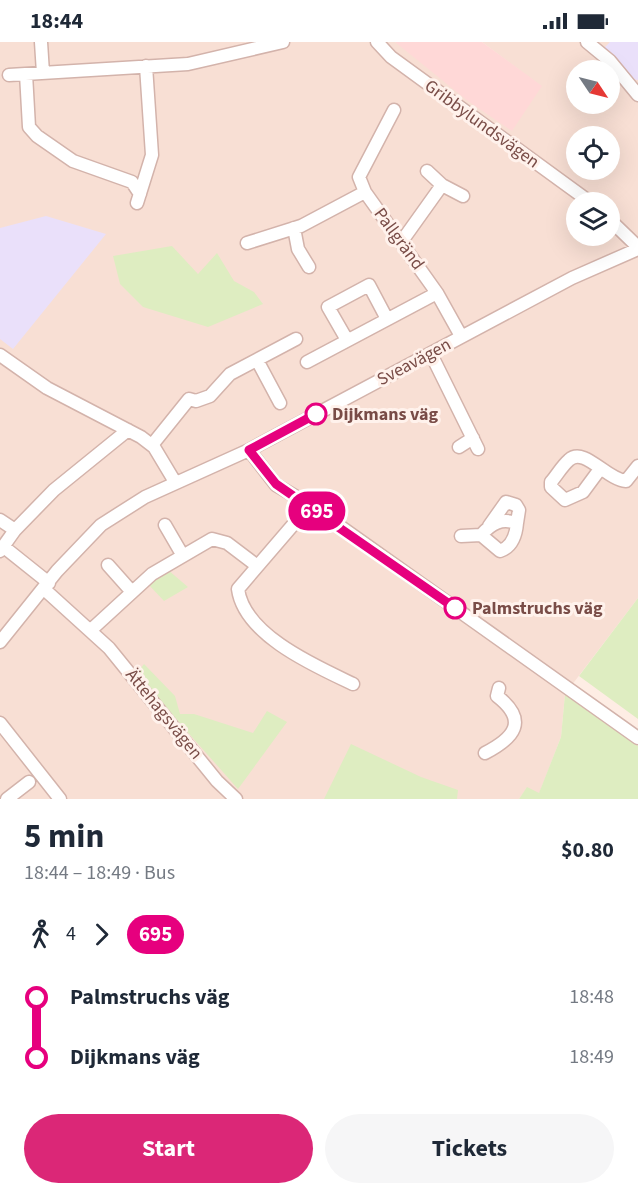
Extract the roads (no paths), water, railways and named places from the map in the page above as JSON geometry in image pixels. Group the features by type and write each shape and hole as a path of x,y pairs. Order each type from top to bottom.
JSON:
{"street":[{"path":"41,42 43,73"},
{"path":"9,75 188,64 284,42"},
{"name":"Gribbylundsvägen","path":"376,42 397,62 576,192"},
{"path":"587,42 610,61 638,93"},
{"path":"26,74 29,127 37,136 73,160 132,182 139,199 150,165 146,66"},
{"path":"364,192 359,177 393,110"},
{"path":"427,171 442,185 463,196"},
{"path":"402,241 442,185"},
{"name":"Pallgränd","path":"247,243 294,228 364,192 402,241 437,293 461,336"},
{"path":"294,228 298,249 309,267"},
{"path":"620,230 638,248"},
{"name":"Sveavägen","path":"0,642 100,525 175,482 249,450 461,336 638,248"},
{"path":"347,340 328,307 369,285 387,319"},
{"path":"307,362 437,293"},
{"path":"152,445 189,399 196,401 210,396 230,374 296,339"},
{"path":"431,354 476,443 459,447"},
{"path":"0,355 47,388 152,445 175,482"},
{"path":"257,360 280,403"},
{"path":"46,586 2,549 15,530 54,490 128,430"},
{"path":"249,450 276,484 310,505 638,738"},
{"path":"600,469 617,480 626,481 638,466"},
{"path":"506,502 516,505 519,510 516,534 506,549 500,551 485,531 506,502"},
{"path":"310,505 256,565 238,589 240,600 250,618 282,645 313,665 353,684"},
{"path":"0,520 15,530"},
{"path":"461,536 485,531 495,522 508,520 517,523"},
{"path":"165,525 183,556"},
{"path":"92,629 152,574 212,539 227,543 256,565"},
{"path":"108,565 132,592"},
{"name":"Ättehagsvägen","path":"46,586 92,629 144,688 217,781 236,799"},
{"path":"485,753 505,743 513,732 516,720 510,706 497,696 499,688"},
{"path":"0,723 60,799"},
{"path":"7,799 29,782"}],"place":[{"name":"Dijkmans väg","path":"316,414"},
{"name":"Palmstruchs väg","path":"455,608"}]}
